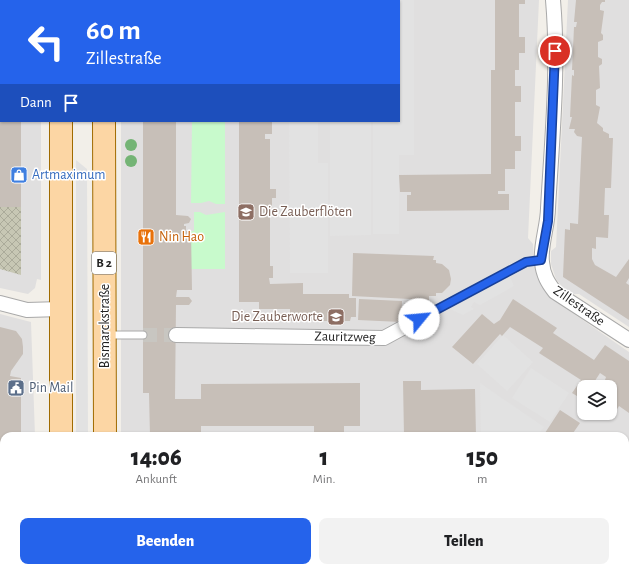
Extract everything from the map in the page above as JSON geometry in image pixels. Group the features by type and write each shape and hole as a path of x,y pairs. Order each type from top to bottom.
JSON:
{"main road":[{"path":"61,122 61,432"},
{"name":"Bismarckstraße","path":"104,122 105,432"}],"street":[{"name":"Zillestraße","path":"553,0 555,52 548,221 541,260 546,281 555,292 629,340"},
{"path":"0,302 27,310 61,310"},
{"name":"Zauritzweg","path":"176,335 384,338 419,319"}],"lane":[{"name":"Zauritzweg","path":"419,319 526,262 541,260"},
{"path":"105,335 143,335"}],"shaded area":[{"path":"400,0 539,0 528,238 533,244 534,261 538,276 551,298 629,352 629,432 121,432 121,122 400,122"},
{"path":"400,0 414,0 414,155 399,155 399,234 373,234 373,122 400,122"},
{"path":"568,0 629,0 629,327 579,294 571,294 563,288 556,279 551,264 551,251 556,247"},
{"path":"0,122 41,122 41,280 37,279 35,288 28,294 0,288"},
{"path":"289,122 318,122 318,163 328,163 328,273 290,273"},
{"path":"330,122 371,122 371,235 330,236"},
{"path":"76,160 87,169 88,432 76,432"},
{"path":"0,207 21,207 21,275 0,269"},
{"path":"511,275 510,277 514,286 480,305 474,302 471,307 474,309 463,315 450,309"},
{"path":"0,314 31,322 35,432 0,432"},
{"path":"503,335 533,362 507,391 477,364"},
{"path":"531,368 569,393 550,422 512,398"},
{"path":"480,383 544,427 540,432 481,432"}],"green space":[{"path":"192,122 225,122 225,204 216,204 209,201 191,203"},
{"path":"194,212 200,212 206,215 225,212 225,269 191,269 191,231 194,231"}],"building":[{"path":"495,0 525,0 525,4 519,4 519,37 525,37 525,53 519,53 519,70 515,70 515,86 521,86 521,102 515,102 515,136 521,136 521,151 515,151 515,169 505,169 505,191 498,191 498,194 509,194 509,210 407,211 407,195 411,195 411,192 400,192 399,175 491,174 491,70 495,70"},
{"path":"576,0 605,0 605,2 602,2 600,5 600,10 604,11 601,33 603,35 603,40 598,42 598,57 602,59 602,64 599,66 600,88 596,90 596,105 600,107 597,123 603,128 603,131 609,134 609,138 613,138 611,188 605,188 604,215 609,215 608,238 596,237 596,249 592,248 592,259 595,265 616,277 629,259 629,278 626,283 629,285 629,320 563,277 565,229 570,230 570,223 578,224 582,137 577,136 574,132 575,129 569,129 572,117 570,117 572,75 574,76 574,70 572,70 574,27 576,27 577,22 574,22"},
{"path":"0,122 21,122 21,207 0,207"},
{"path":"143,122 176,122 176,215 188,216 191,219 189,223 184,224 184,226 186,226 186,231 191,231 192,290 177,290 176,297 189,297 192,301 189,305 176,305 175,399 201,399 201,384 360,383 360,426 344,426 344,432 314,432 314,426 201,426 201,432 150,432 149,393 143,393"},
{"path":"239,122 272,122 272,134 265,134 265,139 270,139 270,189 276,189 276,198 272,198 272,211 266,211 266,215 270,215 270,266 273,266 273,278 269,278 270,284 303,283 303,294 349,294 349,298 356,298 356,317 351,317 350,321 290,321 290,309 259,309 259,302 239,302"},
{"path":"353,253 434,256 433,260 436,260 436,263 442,264 449,270 451,279 450,285 442,293 436,293 436,296 429,296 429,300 352,296"},
{"path":"359,299 402,301 401,322 358,320"},
{"path":"513,299 557,328 553,333 594,360 605,345 629,361 629,413 619,406 617,409 617,380 605,380 606,377 600,373 596,380 581,380 539,353 543,348 510,327 502,336 500,334 473,364 452,347 482,314 494,324 500,320"},
{"path":"0,327 16,331 22,339 23,354 11,371 10,376 21,378 21,432 0,432"},
{"path":"403,381 421,381 421,390 475,389 476,432 404,432"},
{"path":"577,386 577,396 572,393"},
{"path":"560,410 580,423 574,432 546,432"}],"tunnel":[{"path":"143,335 176,335"}],"place":[{"name":"Artmaximum","path":"19,175"},
{"name":"Die Zauberflöten","path":"246,212"},
{"name":"Nin Hao","path":"146,237"},
{"name":"Die Zauberworte","path":"336,317"},
{"name":"Pin Mail","path":"16,388"}],"route":[{"path":"419,319 526,262 541,260 548,221 555,51"}]}
